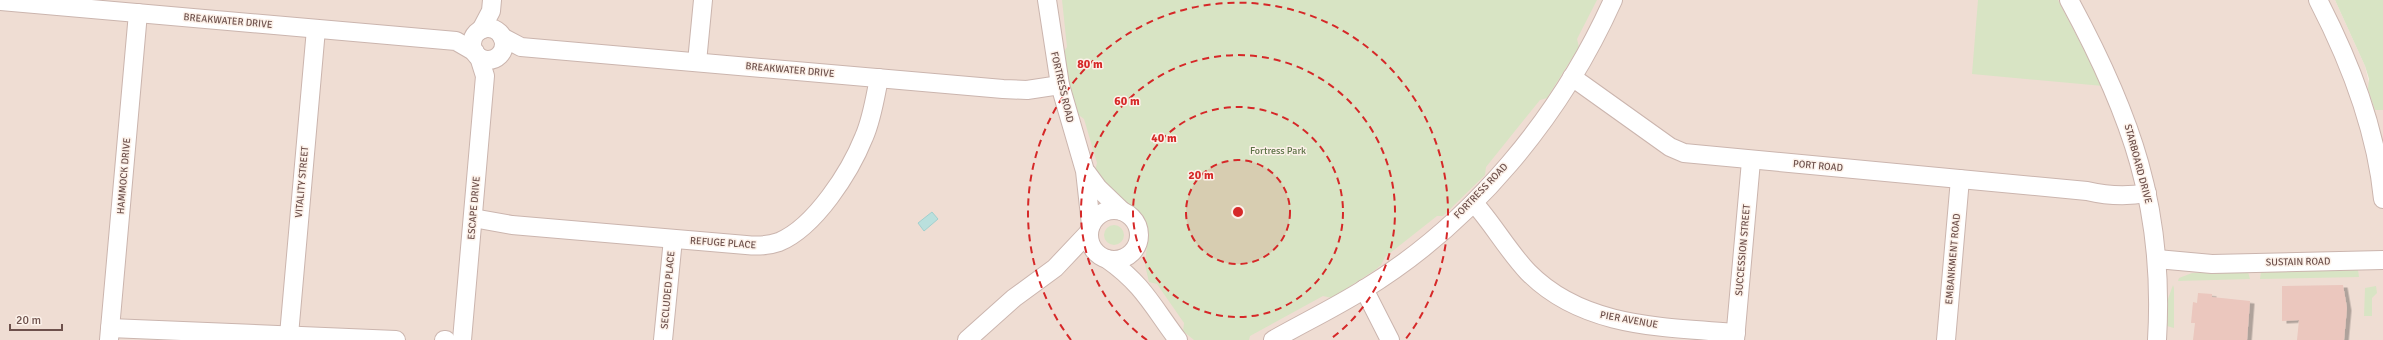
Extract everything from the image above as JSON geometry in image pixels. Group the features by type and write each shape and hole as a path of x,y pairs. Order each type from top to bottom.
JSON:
{"street":[{"path":"697,62 703,0"},
{"name":"FORTRESS ROAD","path":"1047,0 1060,85 1085,171 1090,228"},
{"name":"FORTRESS ROAD","path":"1273,340 1364,289 1426,244 1474,202 1524,145 1572,78 1613,0"},
{"name":"STARBOARD DRIVE","path":"2069,0 2096,49 2121,105 2145,185 2157,266 2157,340"},
{"path":"2318,0 2341,47 2361,99 2375,152 2383,199"},
{"name":"BREAKWATER DRIVE","path":"0,1 456,41 487,55 521,46 1018,90 1060,85"},
{"path":"492,6 504,46 487,55 473,43 492,6"},
{"name":"HAMMOCK DRIVE","path":"110,334 138,13"},
{"name":"VITALITY STREET","path":"289,335 316,28"},
{"path":"479,31 491,28 501,35"},
{"name":"BREAKWATER DRIVE","path":"456,41 479,31"},
{"name":"BREAKWATER DRIVE","path":"501,35 521,46"},
{"name":"ESCAPE DRIVE","path":"462,340 487,55"},
{"name":"REFUGE PLACE","path":"472,221 488,220 493,223 757,246 778,242 797,232 824,204 856,155 871,116 879,78"},
{"name":"PORT ROAD","path":"1572,78 1676,151 1696,155 2087,190 2127,184 2145,185"},
{"name":"SUCCESSION STREET","path":"1735,336 1751,161"},
{"name":"FORTRESS ROAD","path":"1085,171 1098,188 1122,211"},
{"name":"EMBANKMENT ROAD","path":"1946,340 1960,179"},
{"name":"PIER AVENUE","path":"1474,202 1527,270 1549,290 1580,309 1622,321 1735,336"},
{"path":"968,340 1014,298 1055,268 1090,228 1095,218 1107,211 1122,211 1133,219 1137,225 1139,232 1136,245 1128,256 1114,260 1104,258 1055,268"},
{"path":"1090,228 1091,246 1104,258 1132,278 1145,292 1178,340"},
{"name":"SECLUDED PLACE","path":"663,340 673,239"},
{"path":"1136,245 1145,292"},
{"name":"SUSTAIN ROAD","path":"2157,266 2383,260"},
{"path":"1364,289 1390,340"},
{"path":"110,334 289,335 396,340"}],"shaded area":[{"path":"0,0 2335,0 2365,66 2375,109 2383,110 2383,340 0,340"}],"green space":[{"name":"Fortress Park","path":"1062,0 1597,0 1577,39 1579,47 1547,98 1540,100 1486,167 1485,175 1443,216 1437,216 1385,257 1381,265 1375,270 1332,298 1323,296 1250,336 1249,340 1194,340 1183,331 1184,323 1157,284 1149,282 1145,265 1148,235 1145,222 1137,211 1116,198 1095,171 1097,163 1084,119 1076,113 1063,53 1067,47"},
{"path":"1978,0 2058,0 2103,86 1972,74"},
{"path":"2335,0 2383,0 2383,110 2375,110 2368,89 2369,79 2365,66"},
{"path":"1114,225 1121,228 1124,235 1121,242 1114,245 1107,242 1104,235 1107,228"},
{"path":"2358,270 2359,277 2260,279 2261,272"},
{"path":"2248,272 2250,279 2178,281 2179,278 2192,273"},
{"path":"2173,285 2174,328 2167,326 2168,299"},
{"path":"2376,286 2377,293 2372,298 2372,316 2364,316 2365,288"}],"water":[{"path":"932,212 938,219 924,231 918,223"}],"building":[{"path":"2343,285 2347,308 2344,340 2297,340 2299,320 2282,321 2282,286"},
{"path":"2198,293 2212,294 2212,297 2250,301 2247,340 2193,340 2195,323 2191,323 2193,302 2197,303"}]}
